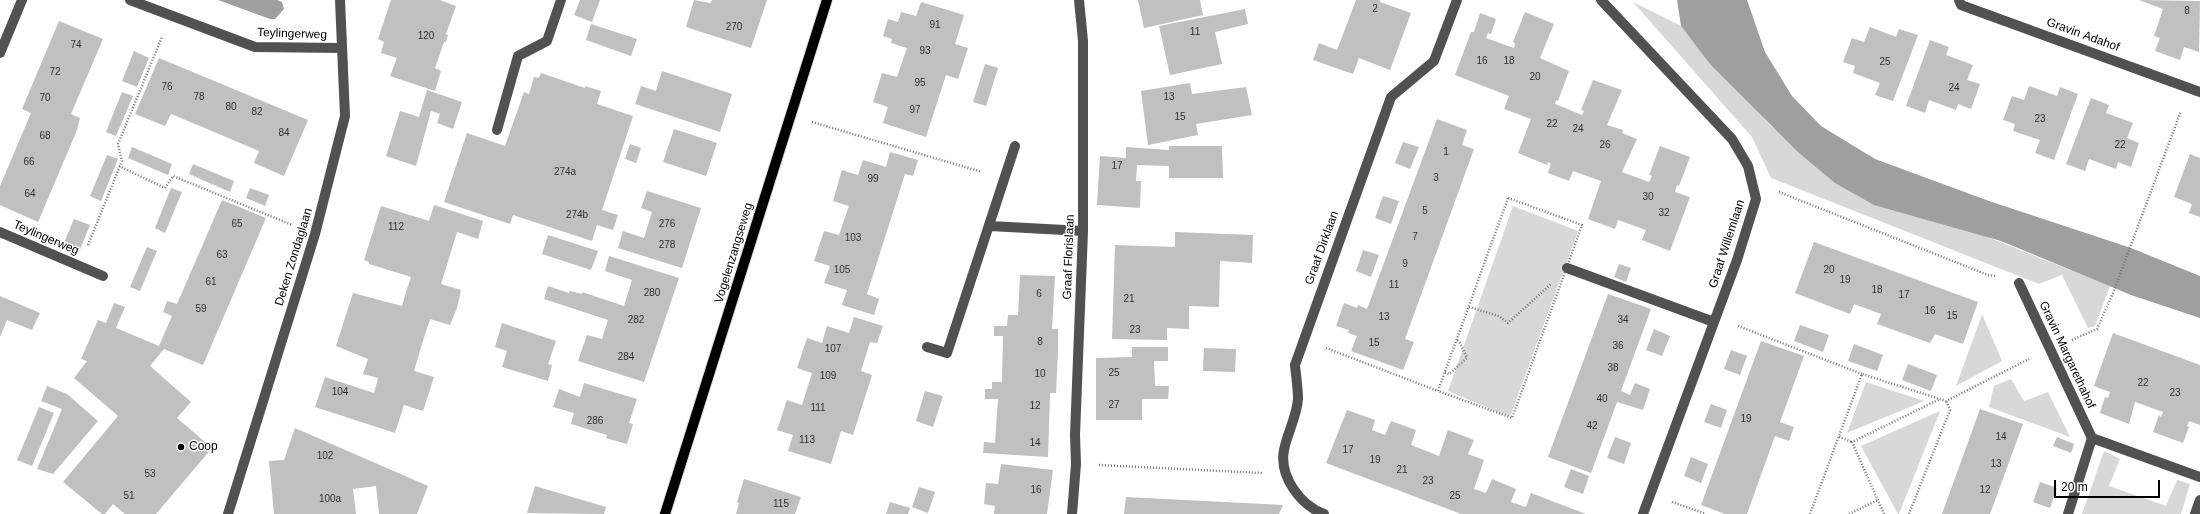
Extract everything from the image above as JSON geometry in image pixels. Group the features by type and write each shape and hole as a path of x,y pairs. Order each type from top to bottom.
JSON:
{"main road":[{"name":"Vogelenzangseweg","path":"665,514 828,0"}],"street":[{"path":"1,49 22,0"},
{"name":"Teylingerweg","path":"130,0 255,47 342,48"},
{"name":"Deken Zondaglaan","path":"228,514 315,234 345,116 340,0"},
{"path":"497,130 518,56 547,41 561,0"},
{"name":"Graaf Florislaan","path":"1072,514 1076,464 1075,436 1083,231 1083,41 1079,0"},
{"name":"Graaf Dirklaan","path":"1324,514 1302,500 1293,489 1283,463 1284,451 1298,400 1295,365 1302,339 1391,97 1434,61 1457,0"},
{"name":"Graaf Willemlaan","path":"1601,0 1732,139 1748,166 1756,199 1737,260 1649,494 1643,514"},
{"name":"Gravin Adahof","path":"1959,0 1961,5 2195,90"},
{"path":"927,347 947,353 990,226 1015,146"},
{"path":"990,226 1083,231"},
{"name":"Teylingerweg","path":"0,232 103,276"},
{"path":"1565,273 1715,320"},
{"name":"Gravin Margarethahof","path":"2019,283 2092,438"},
{"path":"2068,514 2092,438 2200,477"},
{"path":"2195,514 2200,500"}],"path":[{"path":"80,266 122,161 118,144 170,16"},
{"path":"1715,320 1862,374 1946,401 2049,349 2097,329 2195,90"},
{"path":"791,116 1004,179"},
{"path":"119,166 166,188 173,176 315,234"},
{"path":"1756,199 1781,191 1988,275 2000,276 2019,283"},
{"path":"1302,339 1438,391 1512,418 1582,225 1508,198 1438,391"},
{"path":"1468,307 1499,316 1508,323 1565,273"},
{"path":"1445,372 1449,374 1468,358 1457,340"},
{"path":"1810,514 1862,374"},
{"path":"1838,437 1852,442 1940,399"},
{"path":"1909,514 1950,410 1946,401"},
{"path":"1852,442 1884,514"},
{"path":"1076,464 1287,474"},
{"path":"1649,494 1706,514"},
{"path":"1849,514 1878,500"}],"shaded area":[{"path":"218,0 277,0 282,2 284,9 275,19 270,19"},
{"path":"1677,0 1747,0 1765,52 1792,96 1821,126 1875,159 1989,201 2131,248 2200,276 2200,318 2131,295 2001,241 1874,205 1835,183 1799,153 1709,63 1681,26"},
{"path":"1633,2 1681,26 1709,63 1748,100 1772,127 1985,236 2110,286 2095,326 2088,328 2062,275 2039,284 1771,178 1752,137"},
{"path":"1513,206 1578,231 1510,417 1448,391"},
{"path":"1982,315 2002,361 1956,386"},
{"path":"2011,379 2024,401 2048,392 2070,437 1989,407 1994,386"},
{"path":"1866,382 1924,401 1847,433"},
{"path":"1940,411 1899,514 1898,514 1861,446"},
{"path":"2104,451 2120,459 2109,486 2166,506 2177,480 2190,484 2181,514 2082,514"}],"building":[{"path":"391,0 440,0 456,6 446,34 448,35 446,42 444,42 435,68 441,71 435,91 390,76 397,58 381,53 384,42 378,39"},
{"path":"580,0 600,0 592,22 574,15"},
{"path":"694,0 710,3 712,0 767,0 751,48 686,27"},
{"path":"1138,0 1200,0 1203,15 1144,28"},
{"path":"1356,0 1380,0 1380,2 1411,13 1390,70 1359,58 1353,74 1313,60 1319,43 1337,50"},
{"path":"2139,0 2200,1 2199,52 2184,47 2180,60 2155,51 2160,38 2154,36 2163,9"},
{"path":"921,2 964,15 955,44 968,48 958,79 946,75 926,137 883,123 888,107 873,102 882,73 897,77 907,48 891,43 892,39 883,36 888,19 898,22 901,12 916,16"},
{"path":"1245,9 1248,24 1215,32 1222,64 1170,75 1159,26"},
{"path":"1525,12 1554,24 1540,58 1569,71 1558,101 1556,100 1555,104 1582,115 1584,111 1581,110 1593,80 1622,90 1607,125 1623,130 1622,133 1637,139 1622,172 1649,182 1652,176 1649,175 1660,146 1690,157 1679,186 1677,185 1675,192 1690,197 1670,251 1642,240 1646,230 1618,220 1615,229 1588,219 1601,181 1573,171 1569,181 1548,173 1551,163 1548,162 1547,165 1518,153 1531,119 1504,109 1509,96 1455,75 1471,32 1474,32 1480,13 1496,19 1491,34 1488,33 1486,38 1514,48 1515,44 1513,42"},
{"path":"59,21 103,39 71,114 80,118 77,130 38,222 0,205 0,186 31,113 22,109"},
{"path":"591,24 637,39 631,56 586,40"},
{"path":"1870,27 1896,37 1899,29 1918,35 1893,101 1875,95 1880,83 1853,73 1855,66 1843,62 1852,38 1864,42"},
{"path":"1930,40 1949,47 1946,55 1973,65 1967,80 1980,84 1971,109 1958,104 1956,110 1929,100 1925,113 1906,106"},
{"path":"134,51 149,58 137,87 122,81"},
{"path":"159,58 308,120 284,176 254,163 259,151 200,126 171,114 165,126 135,114"},
{"path":"985,64 998,68 986,106 973,102"},
{"path":"662,71 732,94 720,132 635,104 641,86 656,91"},
{"path":"541,73 585,88 585,86 601,91 597,104 633,116 602,210 618,215 613,230 597,225 592,241 513,215 510,224 444,202 467,133 505,146 524,92 529,94 534,77 539,78"},
{"path":"1190,83 1192,94 1246,87 1252,115 1196,124 1198,135 1148,145 1141,91"},
{"path":"2029,86 2057,96 2060,87 2078,94 2054,160 2035,153 2040,140 2013,131 2015,124 2003,120 2012,96 2024,100"},
{"path":"427,90 462,102 453,129 437,123 440,114 431,111 416,166 386,156 400,111 419,117"},
{"path":"122,92 133,96 116,136 106,132"},
{"path":"2091,98 2109,105 2106,113 2133,123 2127,138 2139,143 2131,167 2118,162 2116,169 2089,159 2085,171 2066,164"},
{"path":"1437,119 1467,130 1462,145 1474,149 1405,339 1414,342 1403,370 1351,351 1357,336 1348,333 1349,330 1336,326 1344,303 1357,308 1358,305 1367,309"},
{"path":"674,129 717,143 706,176 663,162"},
{"path":"1403,142 1419,147 1410,169 1395,163"},
{"path":"630,144 641,148 636,163 625,159"},
{"path":"1169,146 1222,146 1223,178 1169,178 1169,166 1137,165 1136,181 1141,181 1140,208 1097,205 1100,156 1126,158 1126,147 1169,150"},
{"path":"132,147 172,164 168,175 128,158"},
{"path":"890,152 918,160 913,176 905,174 867,294 879,299 874,315 842,305 847,290 824,283 830,266 814,261 824,231 839,235 849,206 833,201 842,170 858,175 863,160 886,167"},
{"path":"2190,154 2200,158 2200,217 2189,213 2192,204 2174,197"},
{"path":"107,155 118,159 101,201 90,196"},
{"path":"193,164 234,181 230,192 189,174"},
{"path":"171,188 182,192 165,233 155,228"},
{"path":"250,188 269,195 265,206 246,198"},
{"path":"647,191 701,208 682,268 618,248 623,231 644,238 652,212 641,208"},
{"path":"1383,196 1399,201 1391,224 1375,218"},
{"path":"222,200 266,218 203,365 164,349 150,366 191,402 177,418 212,448 156,514 125,514 113,504 105,514 102,514 63,482 118,416 74,378 87,361 81,359 98,320 106,323 114,303 125,307 116,328 159,346 172,316 163,312 167,301 177,304"},
{"path":"434,205 483,221 478,239 457,232 441,284 461,290 457,308 450,325 430,319 414,371 434,377 423,411 404,405 395,433 315,407 325,377 374,393 378,378 363,374 368,359 336,346 353,293 402,306 411,277 369,264 369,262 364,260 381,206 429,221"},
{"path":"74,219 90,225 79,252 63,245"},
{"path":"1175,232 1253,235 1252,263 1220,261 1219,307 1189,306 1189,329 1167,328 1167,340 1112,339 1115,245 1175,247"},
{"path":"548,235 598,251 591,270 542,254"},
{"path":"1814,242 1978,302 1963,344 1935,334 1930,343 1877,324 1881,314 1854,304 1850,314 1795,293"},
{"path":"147,247 157,251 140,291 130,287"},
{"path":"1363,250 1379,255 1371,277 1356,271"},
{"path":"609,256 679,278 644,382 578,361 587,335 602,339 608,320 544,299 548,286 569,293 570,291 582,294 582,292 624,306 632,280 605,271"},
{"path":"1619,264 1631,268 1626,282 1614,277"},
{"path":"1020,275 1055,276 1052,329 1058,329 1058,349 1056,393 1050,393 1048,457 983,453 984,442 995,443 998,399 985,399 985,389 992,389 992,382 1002,382 1003,336 994,336 994,326 1007,326 1008,315 1018,315"},
{"path":"1608,294 1651,309 1621,391 1630,395 1635,383 1650,389 1643,410 1617,402 1591,473 1548,457"},
{"path":"0,296 40,313 32,330 7,320 0,337"},
{"path":"854,317 883,326 877,343 870,342 861,371 872,375 853,435 841,431 831,464 788,451 793,435 777,430 787,400 802,405 812,373 797,368 807,338 822,343 827,326 849,333"},
{"path":"502,323 556,341 548,364 552,365 548,381 502,367 507,351 495,347"},
{"path":"1800,325 1829,335 1823,352 1794,341"},
{"path":"1654,329 1670,336 1662,356 1646,350"},
{"path":"2113,333 2200,365 2200,425 2189,421 2187,426 2189,427 2183,443 2153,432 2159,415 2161,417 2163,412 2135,402 2129,424 2100,413 2105,397 2108,398 2110,392 2094,386"},
{"path":"1761,341 1804,356 1780,422 1794,427 1789,441 1775,436 1747,514 1725,514 1701,505"},
{"path":"1854,344 1883,355 1877,371 1848,361"},
{"path":"1132,347 1168,347 1168,361 1154,361 1155,386 1169,386 1168,399 1142,399 1142,420 1096,420 1096,358 1132,357"},
{"path":"1204,348 1236,349 1235,372 1203,371"},
{"path":"1731,350 1747,356 1740,375 1724,369"},
{"path":"1908,364 1937,375 1931,391 1902,380"},
{"path":"584,383 637,399 629,423 633,424 627,444 606,438 607,435 571,424 574,413 553,407 559,389 580,397"},
{"path":"47,386 67,394 98,421 53,474 37,469 62,409 41,401"},
{"path":"925,391 943,396 933,427 916,421"},
{"path":"1711,404 1727,410 1721,428 1704,422"},
{"path":"39,407 54,413 32,466 17,460"},
{"path":"1980,409 2023,424 1990,514 1942,514"},
{"path":"1347,410 1375,420 1372,430 1385,435 1391,421 1416,430 1411,445 1439,456 1448,430 1474,440 1468,454 1484,460 1474,489 1486,493 1492,479 1516,489 1511,502 1526,507 1531,493 1586,514 1461,514 1326,463"},
{"path":"295,428 428,486 417,514 379,514 376,486 353,489 356,514 274,514 269,461 284,460"},
{"path":"1615,437 1631,443 1624,464 1607,458"},
{"path":"2057,437 2074,444 2071,453 2053,446"},
{"path":"1691,457 1708,464 1701,483 1684,476"},
{"path":"1001,464 1053,470 1047,514 994,514 995,506 984,504 986,483 998,484"},
{"path":"1571,469 1589,476 1583,494 1564,487"},
{"path":"744,479 801,497 795,514 736,514 739,503 737,502"},
{"path":"2040,482 2057,488 2050,508 2033,502"},
{"path":"535,486 606,507 604,514 527,513"},
{"path":"919,487 935,492 928,513 912,507"},
{"path":"1126,497 1283,505 1279,514 1124,514"},
{"path":"890,502 910,508 908,514 886,514"}],"place":[{"name":"Coop","path":"181,447"}]}
